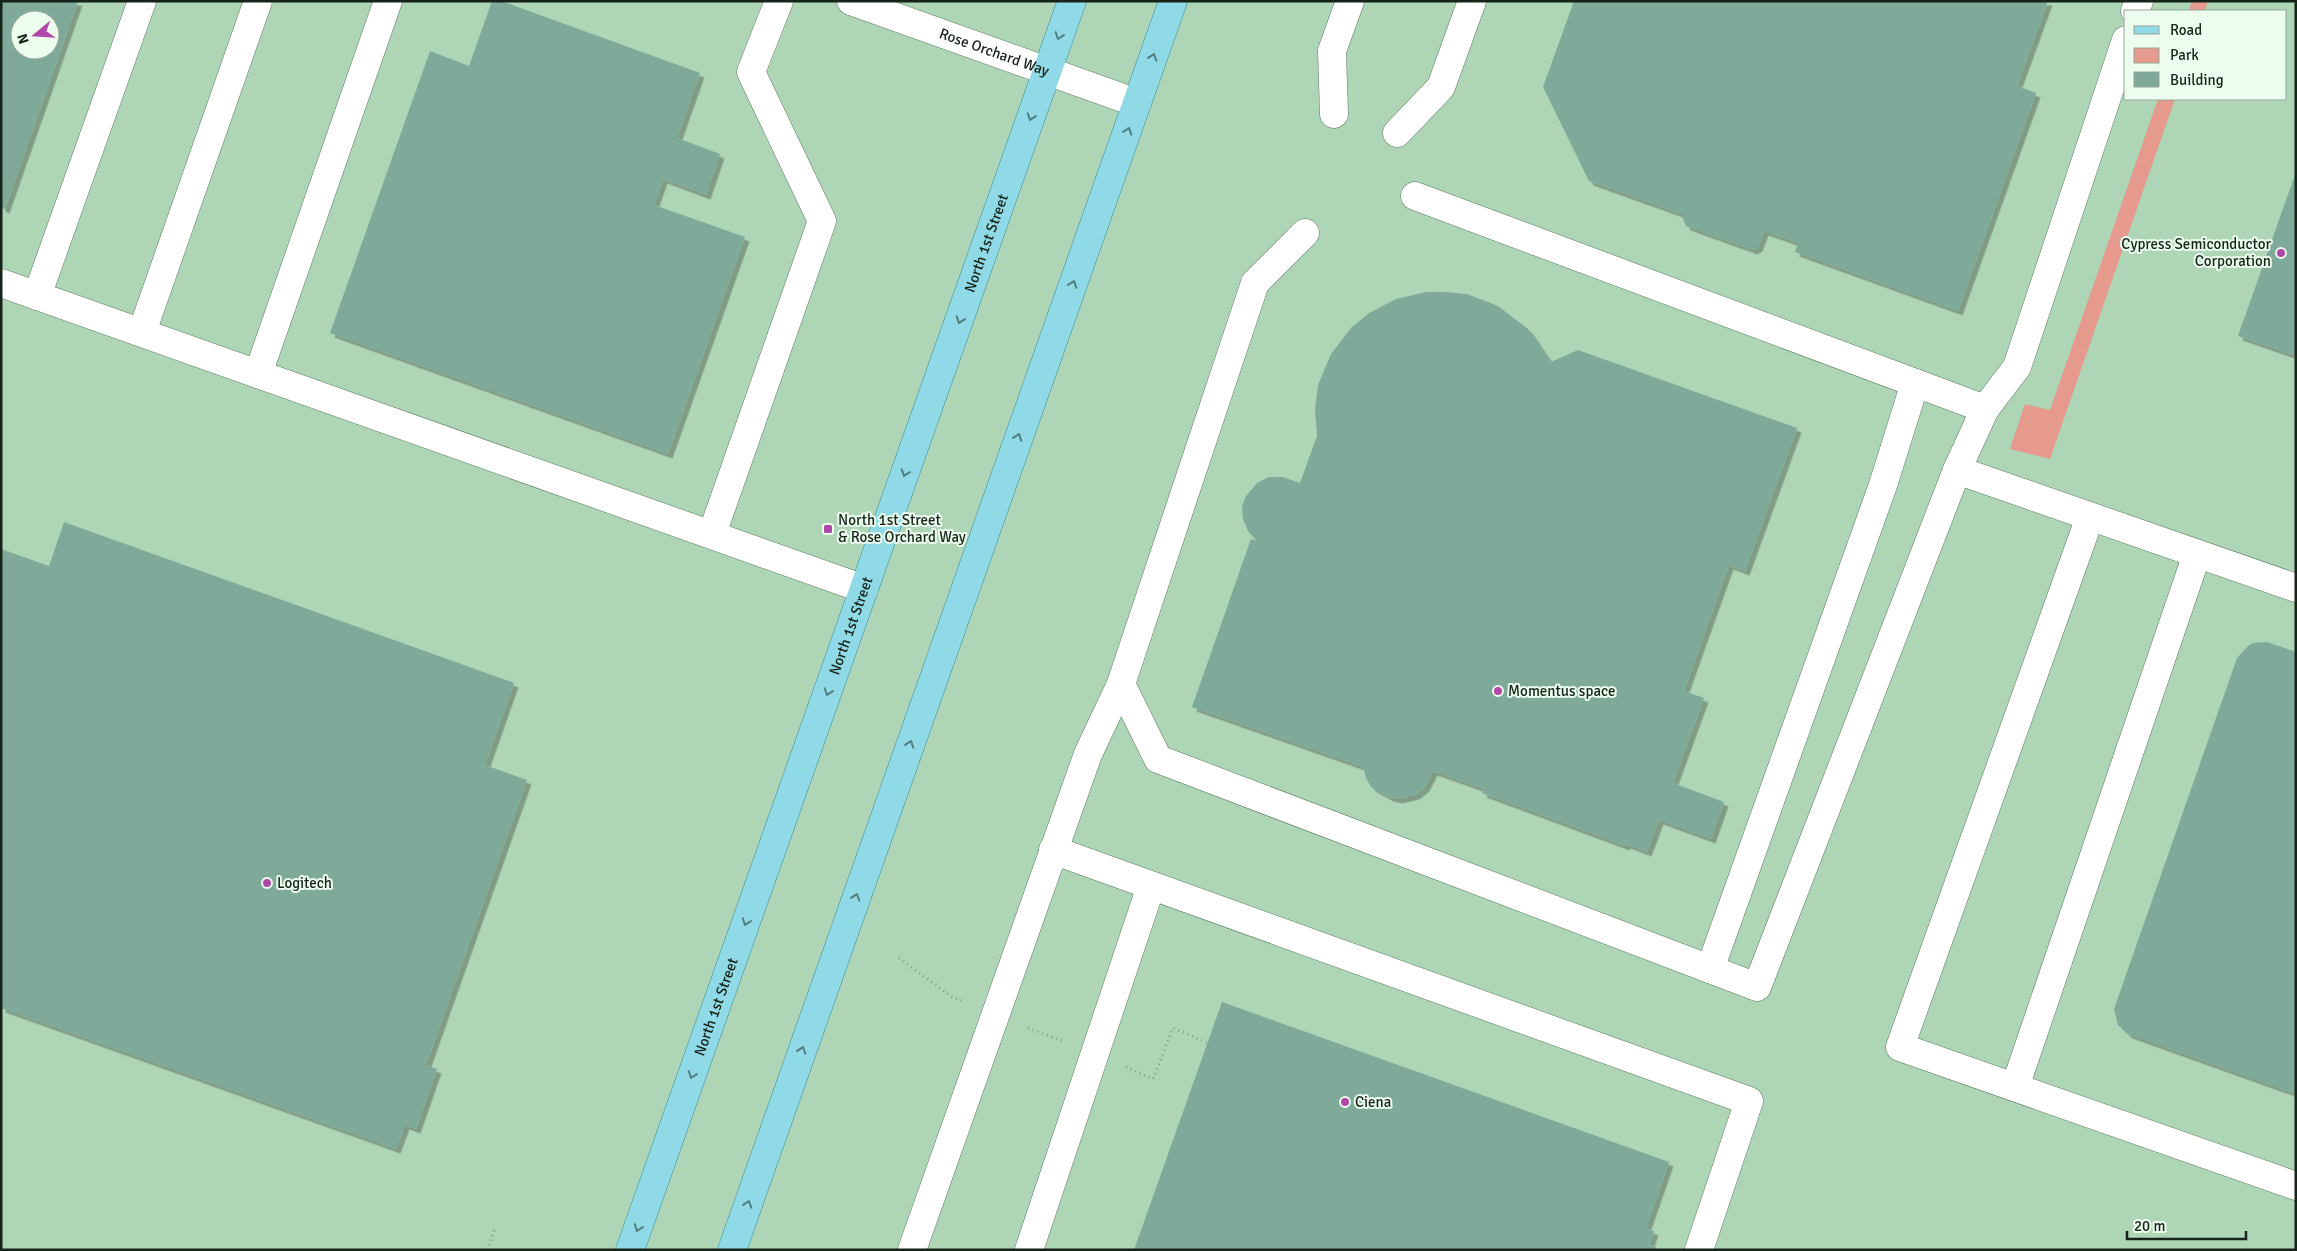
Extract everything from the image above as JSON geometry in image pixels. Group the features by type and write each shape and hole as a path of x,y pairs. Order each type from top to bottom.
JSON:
{"main road":[{"name":"North 1st Street","path":"630,1250 1072,1"},
{"path":"732,1250 1173,1"}],"street":[{"path":"37,296 142,1"},
{"path":"142,332 258,1"},
{"path":"258,374 388,1"},
{"path":"712,534 822,221 751,72 779,1"},
{"name":"Rose Orchard Way","path":"851,1 1137,103"},
{"path":"1334,114 1332,52 1350,1"},
{"path":"1397,133 1441,87 1472,1"},
{"path":"1121,684 1158,759 1757,986 1957,470 1985,409 2017,367 2124,46"},
{"path":"1415,196 1985,409"},
{"path":"912,1250 1088,754 1121,684 1255,283 1305,233"},
{"path":"1,283 864,589"},
{"path":"1710,968 1883,485 1915,383"},
{"path":"1957,470 2296,588"},
{"path":"2090,517 1900,1047 2296,1186"},
{"path":"2015,1087 2198,554"},
{"path":"1053,850 1749,1101 1700,1250"},
{"path":"1029,1250 1151,886"}],"path":[{"path":"899,958 952,997 1153,1079 1173,1028 1208,1043"},
{"path":"487,1250 495,1228"}],"shaded area":[{"path":"1,1 2296,1 2296,1250 1,1250"}],"green space":[{"path":"2192,1 2208,1 2205,10 2189,10"},
{"path":"2158,100 2175,100 2050,459 2010,449 2025,404 2050,410"}],"building":[{"path":"1,1 78,1 60,52 60,10 10,10 10,60 57,60 5,209 1,207"},
{"path":"492,1 501,1 700,73 677,138 720,154 706,195 663,179 654,205 745,237 668,454 330,333 430,51 469,66"},
{"path":"1574,1 2048,1 2017,86 2036,93 1958,311 1795,252 1798,243 1764,231 1758,247 1753,250 1686,226 1683,219 1684,215 1589,181 1543,87"},
{"name":"Cypress Semiconductor Corporation","path":"2296,172 2296,356 2238,336"},
{"path":"1426,292 1467,294 1498,306 1528,329 1551,362 1578,350 1797,428 1745,571 1729,565 1684,691 1704,698 1673,783 1724,802 1711,839 1659,820 1647,852 1626,844 1625,846 1482,793 1484,789 1433,771 1425,787 1415,795 1398,799 1389,797 1371,787 1363,767 1192,707 1251,539 1257,541 1248,531 1243,519 1242,506 1246,496 1257,483 1269,477 1283,477 1300,483 1317,436 1315,409 1318,385 1331,354 1351,328 1369,313 1396,299"},
{"path":"64,522 514,683 485,765 527,780 426,1065 437,1069 416,1129 405,1125 396,1149 1,1008 1,549 49,566"},
{"path":"2267,642 2296,652 2296,1094 2128,1034 2118,1025 2114,1009 2237,658 2253,643"},
{"name":"Ciena","path":"1222,1002 1669,1162 1646,1228 1654,1231 1649,1245 1656,1247 1655,1250 1134,1250"}],"place":[{"name":"Cypress Semiconductor Corporation","path":"2281,253"},
{"name":"North 1st Street & Rose Orchard Way","path":"828,529"},
{"name":"Momentus space","path":"1498,691"},
{"name":"Logitech","path":"267,883"},
{"name":"Ciena","path":"1345,1102"}]}
